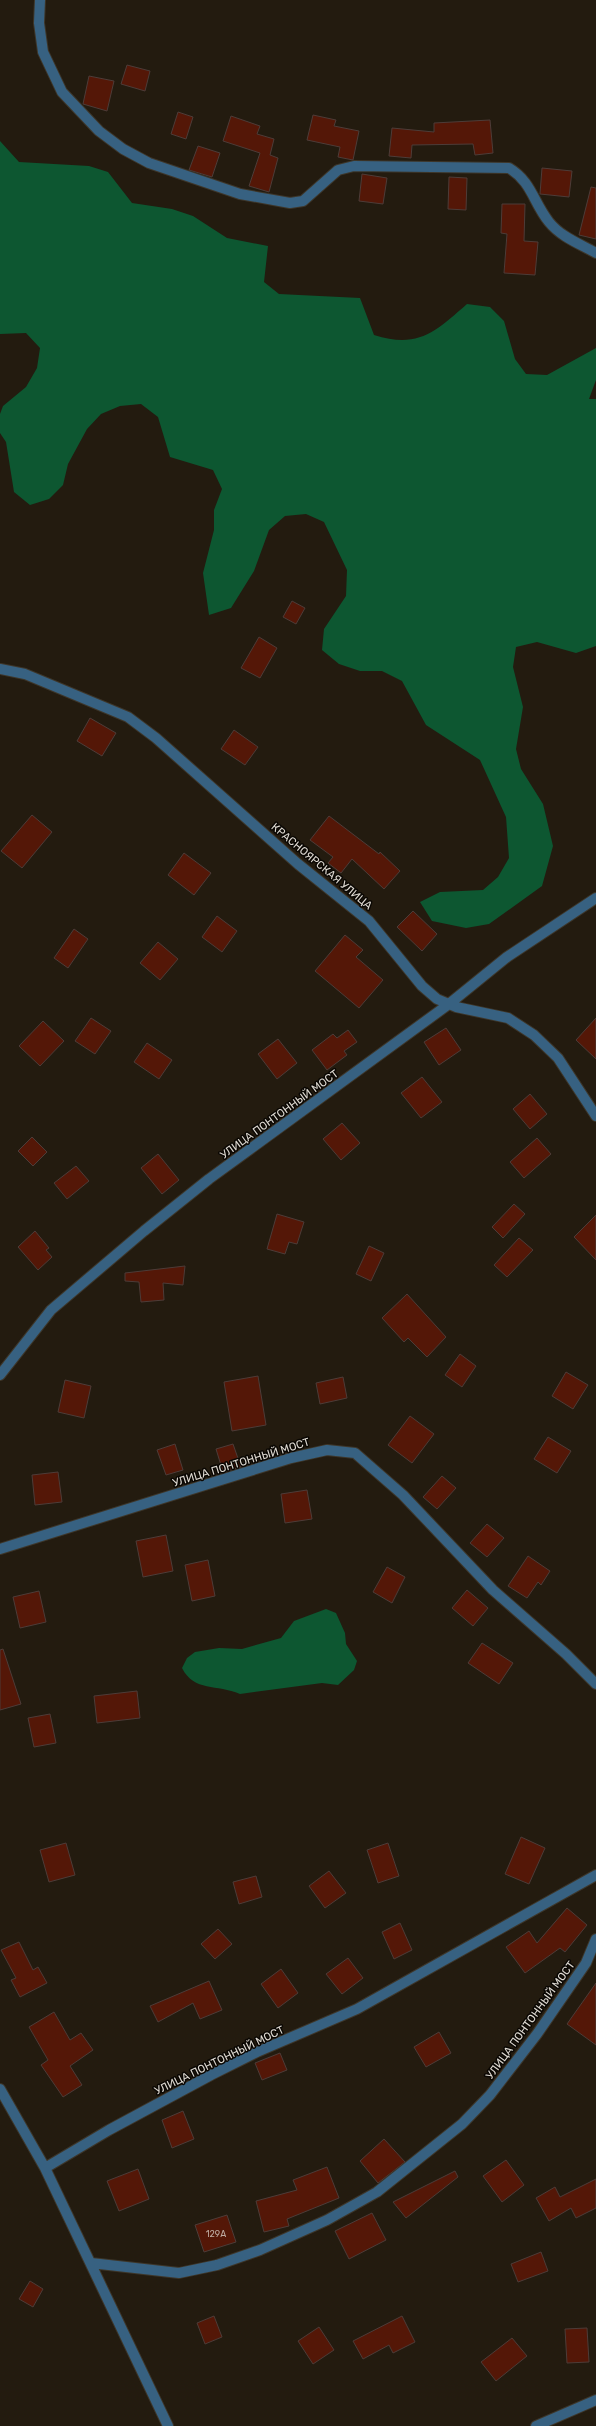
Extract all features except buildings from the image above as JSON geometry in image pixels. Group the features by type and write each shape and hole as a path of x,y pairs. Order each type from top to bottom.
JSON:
{"street":[{"path":"40,0 39,23 43,52 62,92 99,132 123,149 149,163 240,194 290,203 303,201 338,170 354,166 509,168 521,176 550,223 563,235 596,253"},
{"name":"КРАСНОЯРСКАЯ УЛИЦА","path":"0,669 24,674 128,717 156,738 298,864 369,921 422,986 437,999 449,1004 508,1018 534,1035 558,1058 596,1116"},
{"name":"УЛИЦА ПОНТОННЫЙ МОСТ","path":"0,1375 51,1310 82,1282 209,1179 449,1004 507,957 596,898"},
{"name":"УЛИЦА ПОНТОННЫЙ МОСТ","path":"0,1549 291,1458 327,1450 342,1450 355,1453 403,1495 493,1590 566,1654 596,1684"},
{"name":"УЛИЦА ПОНТОННЫЙ МОСТ","path":"45,2168 109,2130 211,2075 257,2052 357,2010 596,1875"},
{"name":"УЛИЦА ПОНТОННЫЙ МОСТ","path":"91,2263 179,2273 216,2265 260,2250 328,2220 377,2192 462,2124 490,2095 537,2034 586,1963 596,1939"},
{"path":"0,2089 45,2168 168,2426"},
{"path":"536,2426 596,2400"}],"green space":[{"path":"0,141 19,162 89,166 108,172 132,203 172,209 193,216 227,238 268,246 264,282 279,294 360,298 374,335 389,339 414,339 435,330 467,304 490,307 504,321 515,359 526,374 547,375 596,348 596,380 589,399 596,399 596,646 576,653 537,642 516,647 513,667 523,707 516,749 521,769 543,804 553,846 542,886 489,924 466,928 432,921 420,902 440,892 483,890 498,877 509,858 506,817 480,760 426,725 402,681 382,671 360,671 339,664 322,650 324,629 346,596 347,570 324,522 306,514 285,516 269,530 254,571 231,608 209,615 203,573 214,530 214,510 222,489 213,470 170,457 158,417 141,404 120,406 101,414 87,429 68,464 63,485 49,499 30,505 14,492 6,442 0,433 0,414 3,406 26,387 37,368 40,348 26,333 0,334"},
{"path":"326,1609 336,1613 345,1633 346,1644 357,1661 354,1670 338,1685 322,1683 240,1694 193,1681 187,1676 182,1668 187,1658 195,1652 219,1648 242,1649 281,1638 294,1621"}]}
